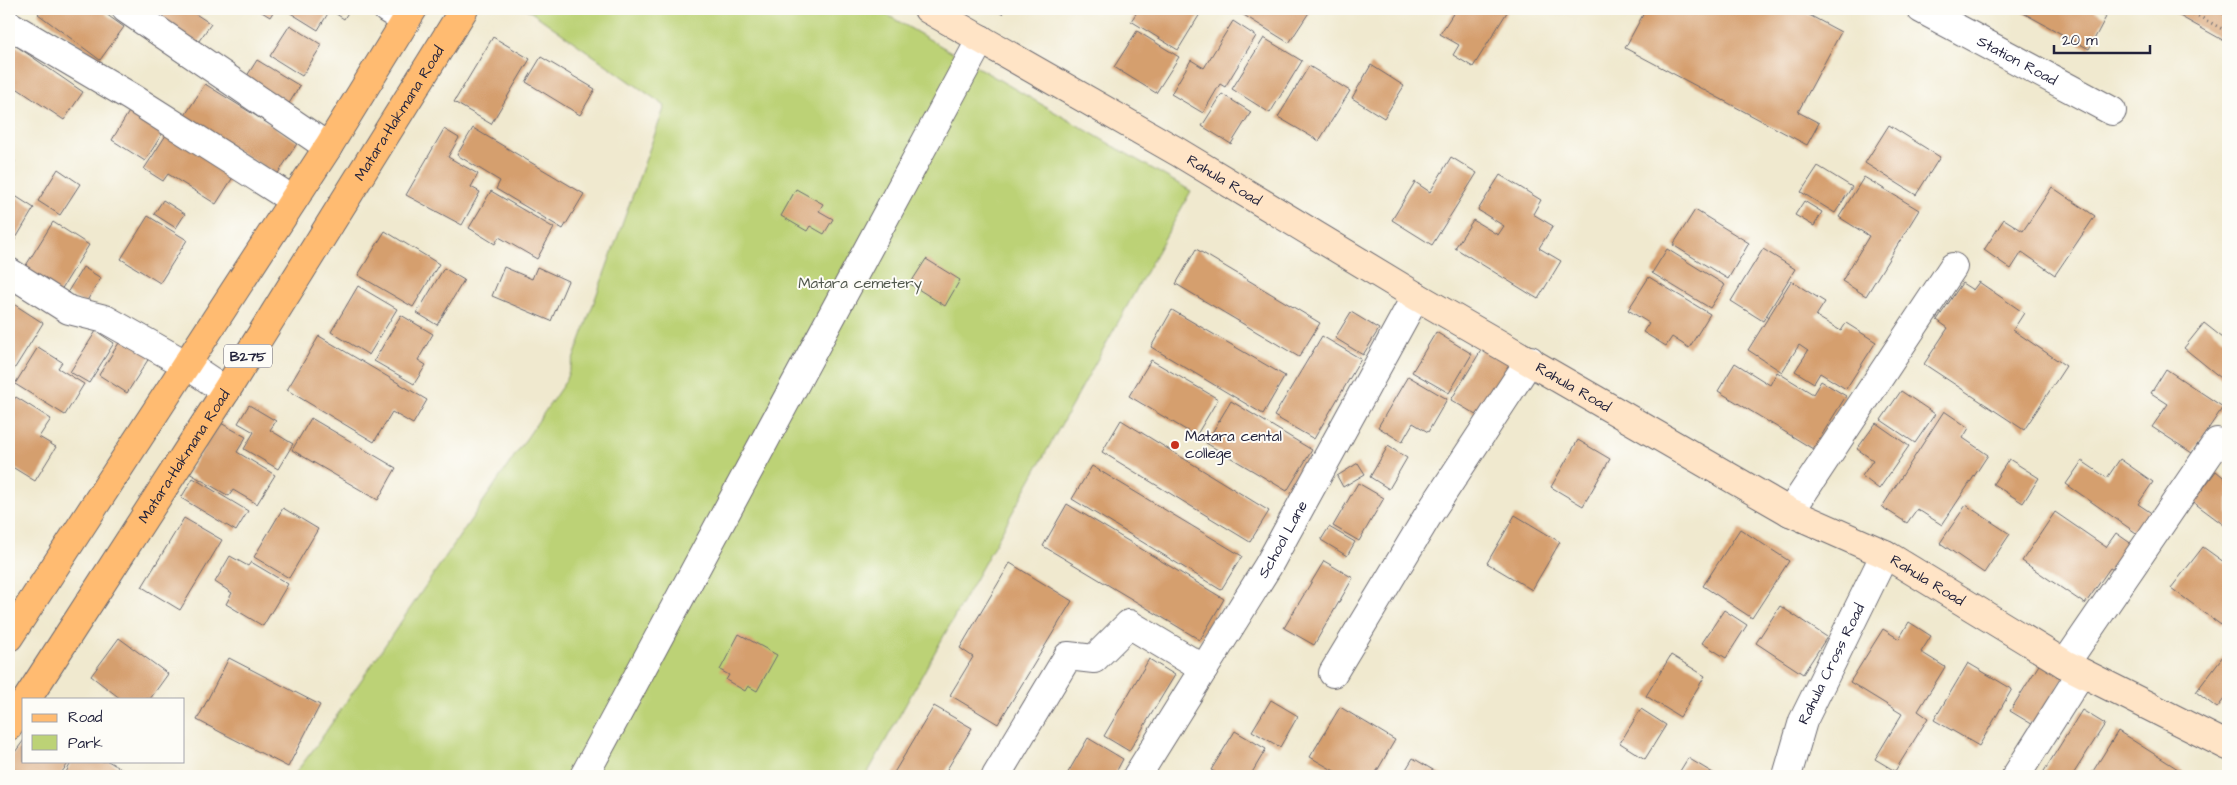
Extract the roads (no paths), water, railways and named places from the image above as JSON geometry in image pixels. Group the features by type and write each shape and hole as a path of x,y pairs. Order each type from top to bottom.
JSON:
{"main road":[{"name":"Matara-Hakmana Road","path":"27,698 226,391 464,9"},
{"name":"Rahula Road","path":"928,9 1178,152 1416,296 1530,360 1790,512 1885,554 2073,668 2228,746"},
{"name":"B275","path":"9,637 328,147 402,13"},
{"path":"9,726 22,706"}],"street":[{"path":"126,9 328,147"},
{"name":"Station Road","path":"1921,9 2112,111"},
{"path":"9,25 131,97 293,200"},
{"path":"584,776 981,39"},
{"path":"1790,512 1953,267"},
{"path":"9,272 69,310 105,319 187,366 226,391"},
{"name":"School Lane","path":"1137,776 1268,566 1416,296"},
{"path":"1333,674 1427,517 1530,360"},
{"path":"2016,776 2073,668 2217,442"},
{"name":"Rahula Cross Road","path":"1787,776 1803,721 1885,554"},
{"path":"996,776 1068,656 1094,659 1129,624 1204,669"}],"place":[{"name":"Matara cental college","path":"1175,445"}],"park label":[{"name":"Matara cemetery","path":"860,283"}]}
